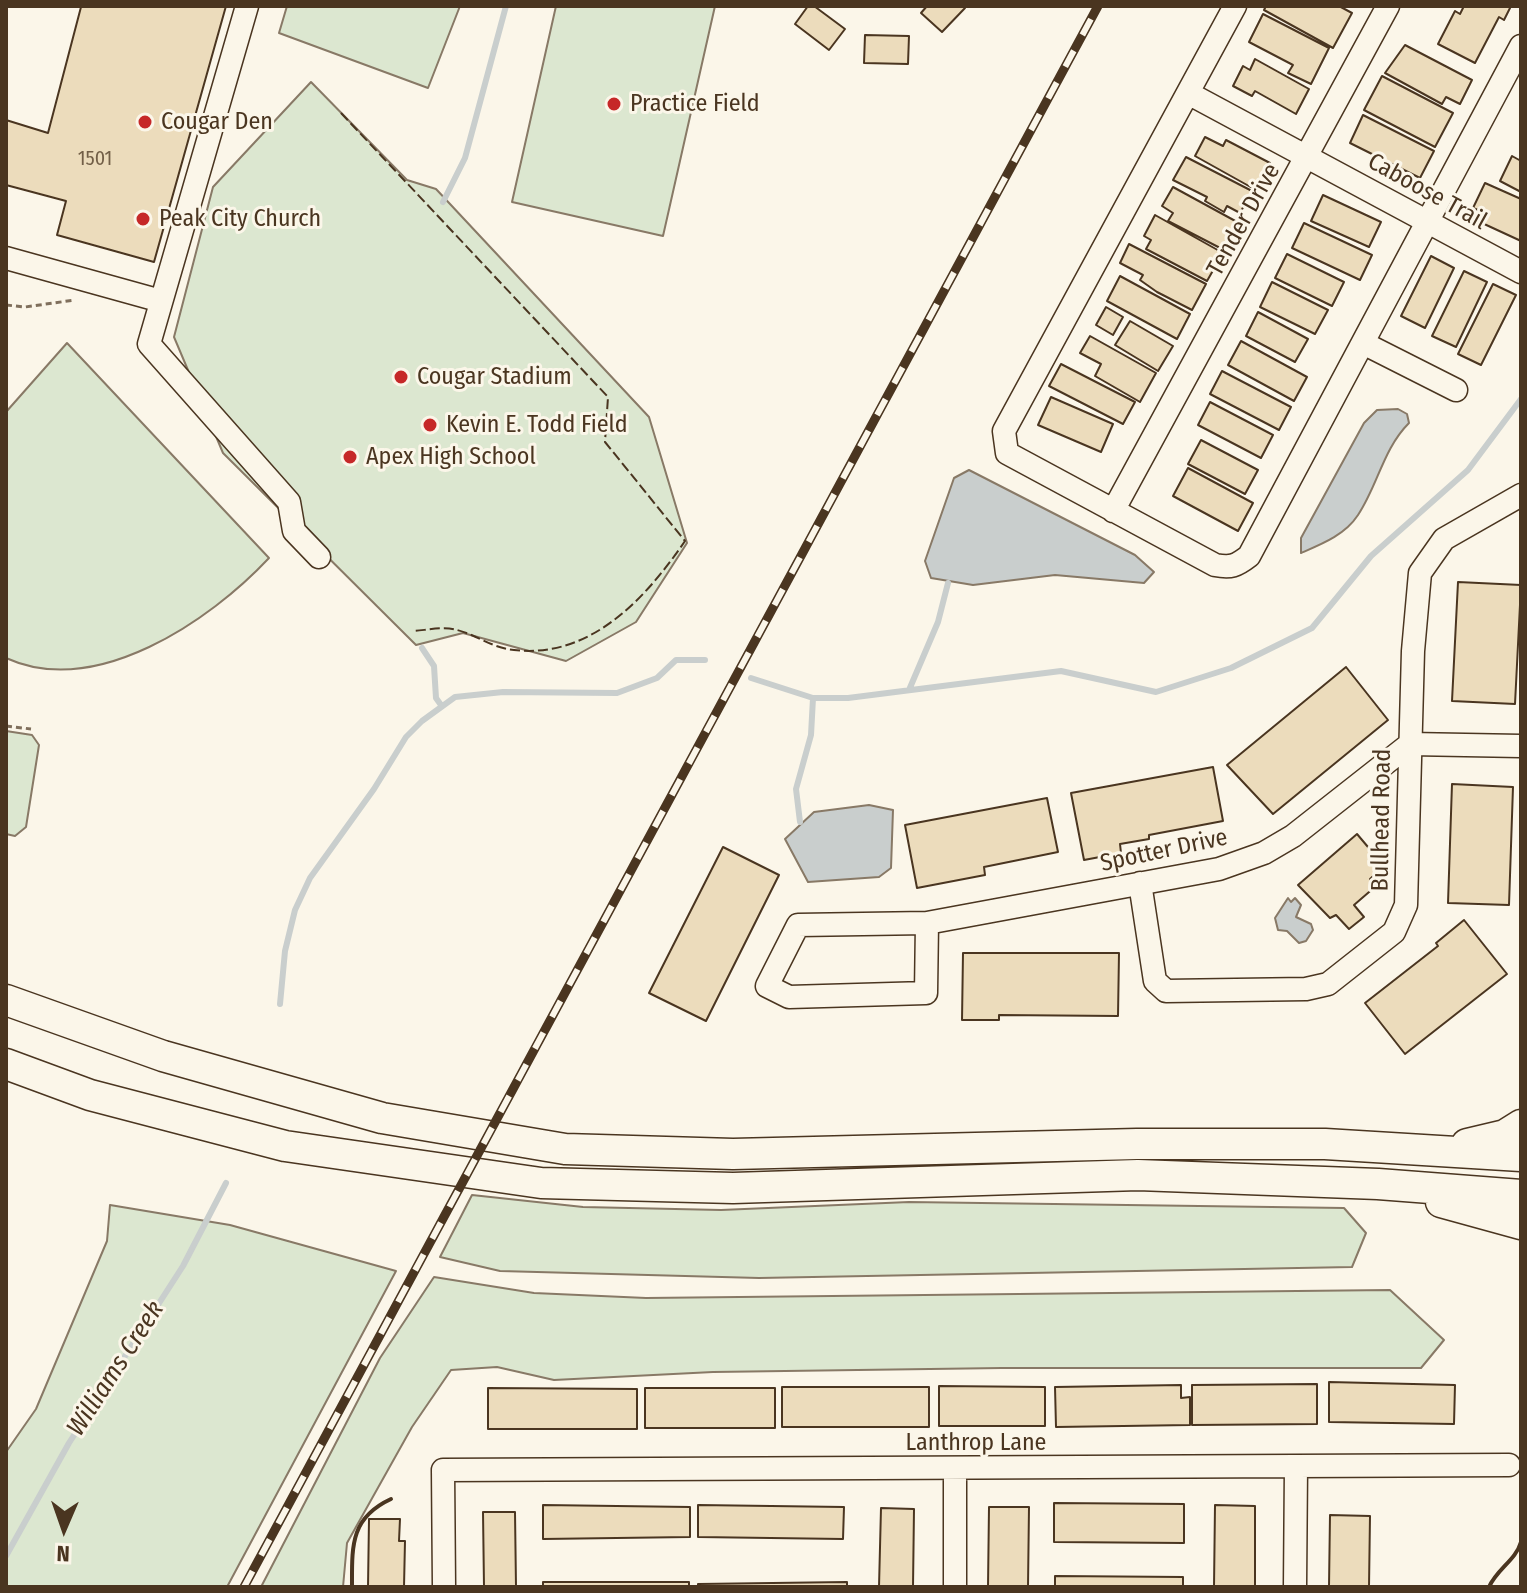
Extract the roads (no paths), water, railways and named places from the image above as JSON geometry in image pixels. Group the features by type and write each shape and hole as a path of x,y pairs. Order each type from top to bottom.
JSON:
{"highway":[{"path":"6,1000 163,1056 382,1118 565,1149 733,1154 1137,1144 1325,1144 1521,1156"},
{"path":"6,1064 90,1095 285,1146 541,1183 733,1188 1138,1175 1378,1184 1521,1195"},
{"path":"6,1076 39,1076"},
{"path":"1426,1150 1492,1140 1521,1125"},
{"path":"1378,1184 1521,1224"}],"street":[{"path":"247,6 149,344 289,502 294,531 319,557"},
{"path":"1235,6 1004,431 1007,453 1215,565 1234,567 1249,556 1521,46"},
{"name":"Tender Drive","path":"1113,511 1388,6"},
{"name":"Caboose Trail","path":"1188,93 1521,272"},
{"path":"6,258 161,301"},
{"path":"1363,343 1456,390"},
{"name":"Bullhead Road","path":"1140,883 1155,981 1166,991 1306,989 1328,984 1394,932 1406,905 1412,789 1410,744 1420,573 1444,539 1521,495"},
{"path":"1410,744 1521,746"},
{"name":"Spotter Drive","path":"927,923 926,993 789,997 767,986 798,925 927,923 1219,869 1264,853 1293,836 1410,744"},
{"name":"Lanthrop Lane","path":"444,1587 443,1470 955,1470 1509,1465"},
{"path":"1295,1587 1296,1466"},
{"path":"955,1470 955,1587"}],"waterway":[{"name":"Williams Creek","path":"443,202 465,158 506,6"},
{"path":"751,678 813,698 848,698 1061,671 1156,692 1231,668 1312,628 1371,556 1468,470 1521,399"},
{"path":"909,690 938,622 948,583"},
{"name":"Williams Creek","path":"422,648 434,666 436,698 441,705"},
{"name":"Williams Creek","path":"280,1004 285,951 295,910 310,878 374,789 406,737 422,721 455,697 503,692 617,693 657,678 676,660 705,660"},
{"path":"800,822 796,789 811,735 813,698"},
{"name":"Williams Creek","path":"6,1556 69,1443 183,1266 226,1183"}],"railway":[{"path":"244,1587 1098,6"}],"place":[{"name":"Practice Field","path":"614,104"},
{"name":"Cougar Den","path":"145,122"},
{"name":"Peak City Church","path":"143,219"},
{"name":"Cougar Stadium","path":"401,377"},
{"name":"Kevin E. Todd Field","path":"430,425"},
{"name":"Apex High School","path":"350,457"}]}
